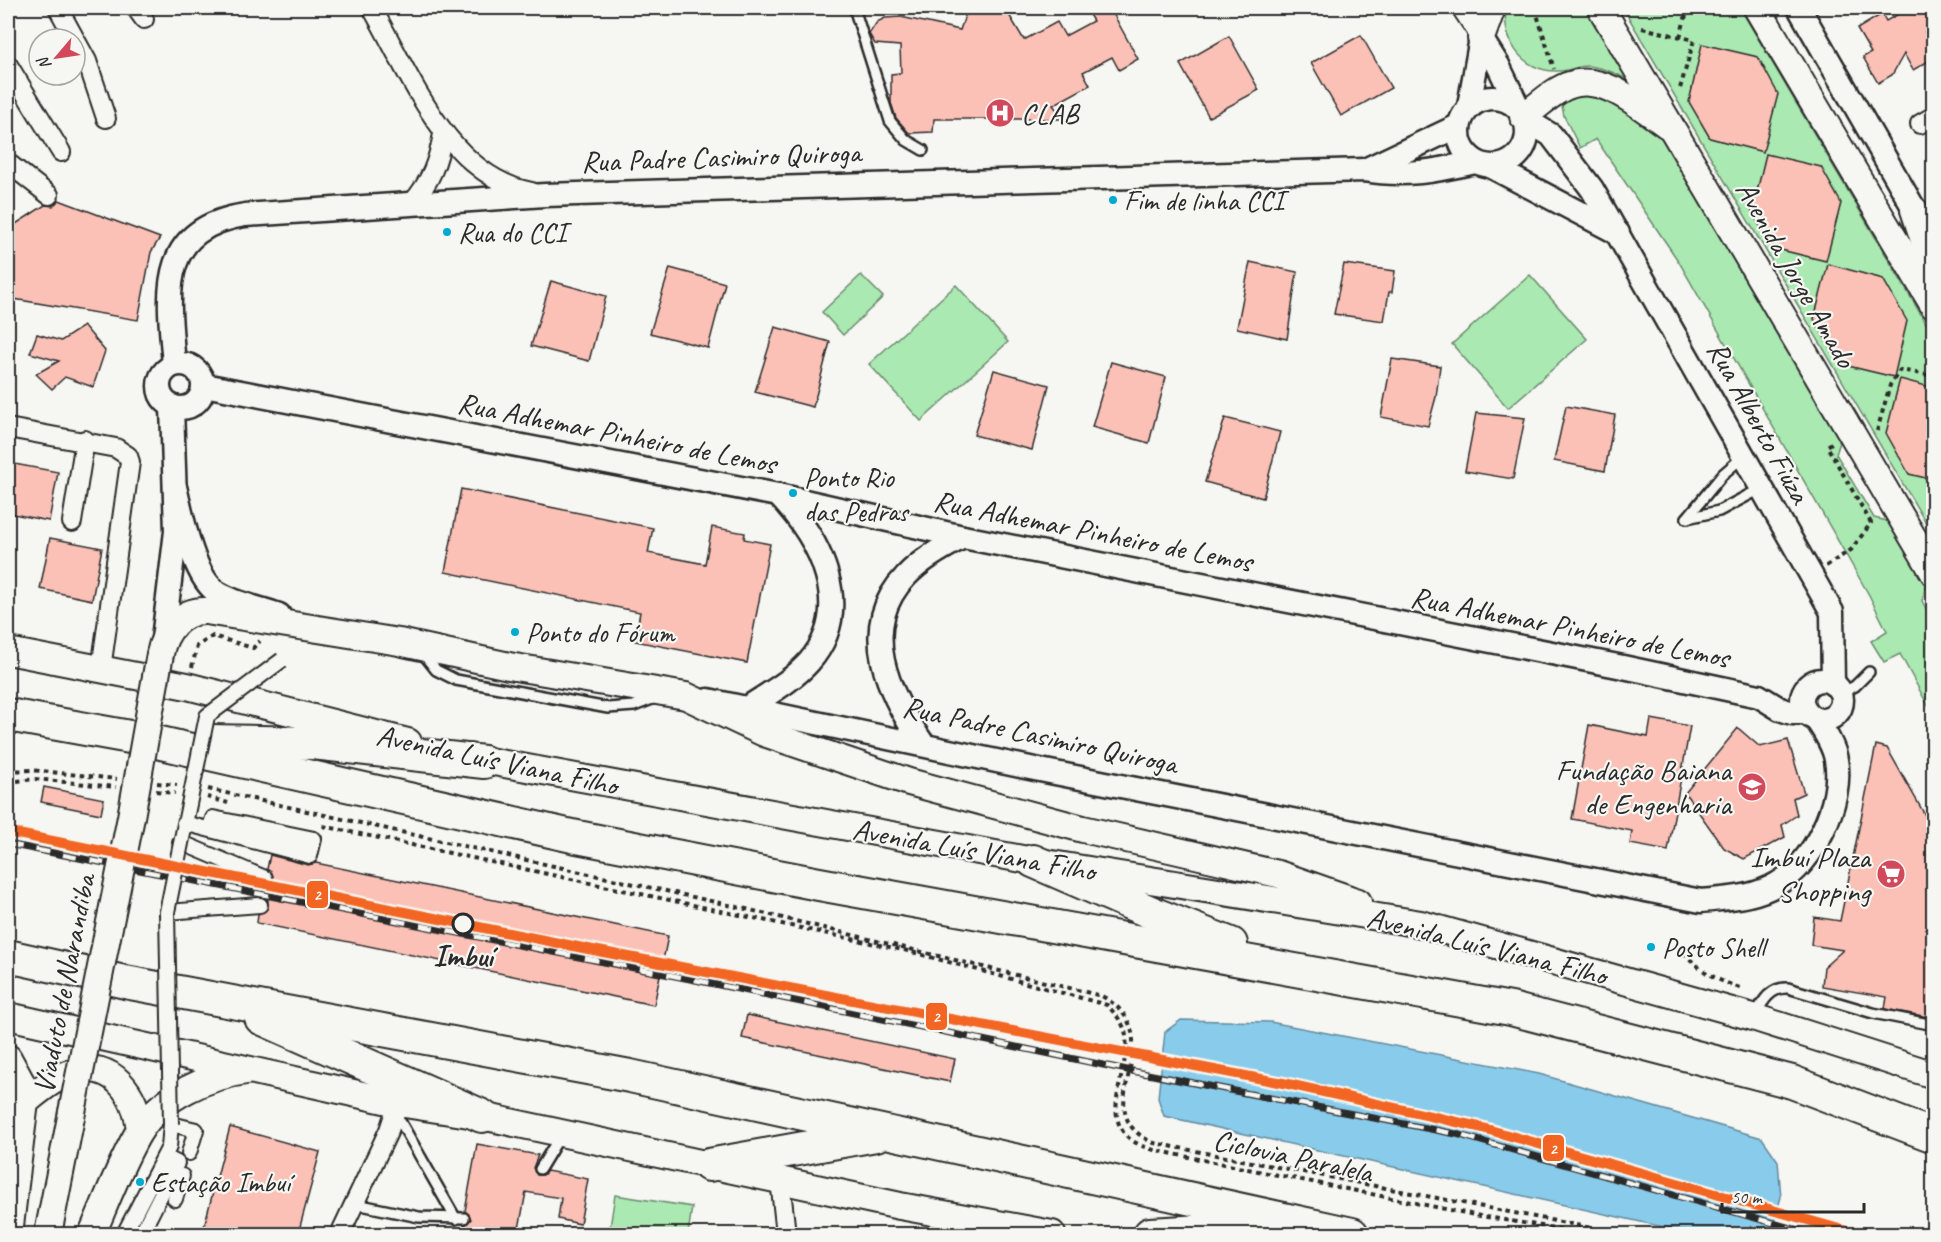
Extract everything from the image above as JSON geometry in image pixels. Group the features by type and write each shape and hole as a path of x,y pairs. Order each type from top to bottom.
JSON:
{"highway":[{"name":"Avenida Luís Viana Filho","path":"8,715 152,741 572,836 854,891 1296,969 1533,1014 1792,1082 1934,1136"},
{"path":"152,741 313,743 484,762"},
{"path":"1034,861 1157,915 1296,969"},
{"path":"8,956 222,1000 630,1076 896,1132 1352,1234"},
{"path":"222,1000 313,1043 482,1116"},
{"path":"1868,1111 1905,1108 1934,1112"},
{"path":"709,1165 896,1132"},
{"path":"1150,1234 1308,1225"}],"main road":[{"path":"1481,38 1492,8"},
{"name":"Avenida Jorge Amado","path":"1601,8 1934,573"},
{"path":"1757,8 1934,306"},
{"path":"1523,115 1560,90 1580,83 1603,86 1621,94 1674,130"},
{"path":"1914,210 1934,270"},
{"path":"161,646 173,624 196,611 332,631"},
{"name":"Rua Padre Casimiro Quiroga","path":"332,631 509,666 677,694"},
{"name":"Viaduto de Narandiba","path":"48,1234 131,817 161,646"},
{"name":"Avenida Luís Viana Filho","path":"8,651 188,686 484,762 1034,861 1421,924 1753,1017 1934,1075"},
{"path":"677,694 764,733 909,782 1083,829 1278,874 1421,924"},
{"path":"8,1016 255,1070 397,1108 482,1116 900,1206 1052,1234"},
{"path":"8,1058 21,1082 25,1102 9,1234"},
{"path":"1904,1066 1934,1059"},
{"path":"25,1102 60,1077 84,1069 99,1070 110,1074 125,1086 134,1100 140,1130"},
{"path":"92,1234 140,1130 156,1111 181,1094 215,1078 255,1070"}],"street":[{"path":"58,8 87,61 106,118"},
{"path":"372,8 443,134 480,170 498,181 516,189 545,195"},
{"path":"1461,8 1498,64 1523,115 1527,139 1523,148 1511,162 1484,164"},
{"path":"1799,8 1934,243"},
{"path":"1481,38 1464,116 1461,146 1484,164 1618,233"},
{"path":"8,65 61,152"},
{"path":"1464,116 1478,100 1500,98 1523,115"},
{"name":"Rua Alberto Fiúza","path":"1523,115 1551,135 1565,149 1618,233 1832,612 1832,644 1822,688 1802,701 1811,716"},
{"name":"Rua Padre Casimiro Quiroga","path":"1365,170 1464,116"},
{"path":"412,203 427,185 434,171 443,134"},
{"path":"8,163 49,195"},
{"name":"Rua Padre Casimiro Quiroga","path":"181,364 172,336 168,287 173,266 181,250 201,229 227,217 245,214 545,195 1365,170 1391,175 1484,164"},
{"path":"181,364 199,372 204,385 199,400 179,407 162,398 159,385 163,372 181,364"},
{"name":"Rua Adhemar Pinheiro de Lemos","path":"204,385 778,495 963,537 1759,696 1822,688"},
{"name":"Rua Padre Casimiro Quiroga","path":"161,646 175,539 175,437 179,407"},
{"path":"8,428 85,440 116,448 128,456 130,462 101,669"},
{"path":"72,522 85,440"},
{"name":"Rua Padre Casimiro Quiroga","path":"175,488 195,560 207,584 217,593 332,631"},
{"path":"747,708 810,661 830,623 833,599 818,551 807,529 778,495"},
{"path":"924,744 890,688 884,669 880,626 886,606 895,589 907,575 925,560 963,537"},
{"path":"124,1234 169,1147 171,1124 167,912 207,716 282,660"},
{"path":"1811,716 1833,716 1840,706 1822,688"},
{"name":"Rua Padre Casimiro Quiroga","path":"677,694 1030,768 1701,901 1740,898 1776,885 1794,873 1817,844 1828,820 1834,794 1837,761 1811,716"},
{"name":"Rua Adhemar Pinheiro de Lemos","path":"1759,696 1780,709 1811,716"},
{"path":"184,823 310,856 314,839 213,818 211,824 303,849 305,843 215,821"},
{"path":"180,842 265,878"},
{"path":"167,912 260,905"},
{"path":"340,1234 356,1204 397,1108"},
{"path":"171,1124 196,1130 189,1153"},
{"path":"141,1234 177,1163 171,1160 144,1217"},
{"path":"175,1199 182,1176"},
{"path":"780,1180 786,1234"}],"lane":[{"path":"854,8 890,121 906,140 923,150"},
{"path":"1744,455 1723,474 1687,518 1719,511 1762,488"},
{"path":"1822,688 1855,686 1869,672"},
{"path":"1753,1017 1767,996 1780,988 1788,988 1873,1012 1934,1025"},
{"path":"356,1204 419,1217 460,1218 397,1108"},
{"path":"540,1169 561,1133"}],"path":[{"path":"1535,8 1560,90"},
{"path":"1680,37 1688,8"},
{"path":"1642,28 1694,40 1679,92"},
{"path":"1812,575 1851,550 1871,523 1827,446 1869,417 1877,431 1890,385 1900,370 1934,376"},
{"path":"197,646 213,636 253,648"},
{"path":"8,771 31,770 126,780"},
{"path":"8,782 35,779 121,788"},
{"path":"148,782 182,786"},
{"path":"204,788 742,908 1102,996 1116,1004 1133,1027 1134,1046 1123,1102 1130,1126 1138,1136 1154,1143 1622,1234"},
{"path":"144,790 180,794"},
{"path":"204,796 232,804"},
{"name":"Ciclovia Paralela","path":"321,825 908,951 1107,1005 1121,1021 1126,1037 1116,1105 1119,1121 1133,1142 1154,1149 1480,1216 1592,1234"},
{"path":"1678,945 1697,968 1723,982 1749,991"}],"green space":[{"path":"1506,8 1594,8 1640,87 1595,67 1584,66 1556,71 1533,66 1524,60 1511,43 1507,32"},
{"path":"1623,8 1740,8 1933,335 1933,535"},
{"path":"1585,87 1650,119 1841,439 1836,454 1874,518 1892,522 1927,582 1922,601 1933,621 1933,715 1900,654 1884,662 1871,641 1887,631 1869,595 1679,262 1596,139 1580,148 1564,116 1562,106 1568,97"},
{"path":"861,275 883,297 843,335 822,312"},
{"path":"1530,275 1587,339 1508,408 1452,344"},
{"path":"956,285 1008,342 921,421 869,364"},
{"path":"615,1195 692,1207 688,1234 609,1234"}],"water":[{"path":"1181,1020 1270,1022 1539,1074 1762,1138 1778,1161 1781,1197 1771,1234 1695,1234 1164,1116 1158,1098 1165,1032"}],"building":[{"path":"1005,8 1024,40 1057,22 1065,36 1093,21 1085,8 1110,8 1138,59 1119,70 1112,57 1083,72 1090,85 1053,105 1064,119 934,119 933,132 909,133 896,118 891,103 891,74 901,73 900,46 875,44 869,34 877,22 885,18 901,17 960,30 967,10"},
{"path":"1909,8 1922,8 1933,27 1925,32 1934,47 1934,58 1913,70 1904,54 1892,75 1878,83 1863,57 1871,53 1857,29 1882,14 1886,21"},
{"path":"1361,35 1391,88 1341,116 1311,63"},
{"path":"1229,36 1259,90 1209,117 1180,64"},
{"path":"1702,44 1758,57 1778,94 1763,152 1710,138 1689,102"},
{"path":"1766,154 1821,167 1841,203 1826,261 1773,248 1752,212"},
{"path":"59,200 160,238 151,252 138,320 8,298 8,229 45,205 53,206"},
{"path":"1250,262 1297,272 1287,339 1237,328"},
{"path":"1344,264 1395,271 1384,321 1334,314"},
{"path":"1828,264 1883,279 1907,321 1894,377 1840,364 1814,319"},
{"path":"670,268 725,283 708,348 650,333"},
{"path":"551,281 606,296 589,361 531,346"},
{"path":"84,326 105,351 93,387 65,377 52,389 36,374 59,361 30,353 37,334 61,341"},
{"path":"775,327 830,342 813,407 755,392"},
{"path":"1392,359 1440,366 1436,397 1428,426 1381,417"},
{"path":"1111,362 1166,377 1149,443 1092,427"},
{"path":"994,370 1049,385 1032,450 974,435"},
{"path":"1900,379 1934,388 1934,480 1909,474 1886,433"},
{"path":"1566,406 1615,415 1605,471 1554,461"},
{"path":"1476,413 1525,418 1513,479 1465,471"},
{"path":"1225,418 1280,432 1263,498 1205,482"},
{"path":"9,463 58,472 49,521 8,513"},
{"path":"461,489 653,528 648,553 705,564 712,527 745,533 744,539 770,544 747,663 635,641 640,612 445,572"},
{"path":"50,538 102,548 92,600 40,589"},
{"path":"1651,719 1690,726 1668,851 1630,844 1632,831 1572,819 1589,725 1648,737"},
{"name":"Fundação Baiana de Engenharia","path":"1738,728 1760,747 1788,740 1804,793 1793,798 1797,815 1782,825 1785,837 1744,859 1724,848 1685,793"},
{"name":"Imbuí Plaza Shopping","path":"1876,745 1887,748 1934,831 1934,1018 1885,1009 1887,997 1822,986 1824,967 1843,950 1811,945 1814,917 1840,921"},
{"path":"44,787 104,799 101,814 41,802"},
{"name":"Imbuí","path":"270,855 308,865 316,863 668,936 654,1005 257,923 258,914 268,908 268,900 261,896 263,887 270,885 273,881 272,873 267,869"},
{"path":"747,1015 955,1059 950,1082 742,1038"},
{"path":"230,1127 320,1152 298,1234 202,1234"},
{"path":"477,1144 538,1155 533,1168 537,1175 543,1175 547,1171 588,1179 580,1224 558,1219 561,1198 526,1192 518,1234 493,1234 462,1229 471,1219 465,1211"}],"railway":[{"path":"8,844 695,980 1132,1071 1456,1134 1812,1234"}],"transit line":[{"name":"2","path":"8,832 598,951 1288,1084 1479,1127 1857,1234"}],"place":[{"name":"CLAB","path":"1000,113"},
{"name":"Fim de linha CCI","path":"1113,200"},
{"name":"Rua do CCI","path":"447,232"},
{"name":"Ponto Rio das Pedras","path":"793,493"},
{"name":"Ponto do Fórum","path":"515,632"},
{"name":"Fundação Baiana de Engenharia","path":"1752,787"},
{"name":"Imbuí Plaza Shopping","path":"1891,874"},
{"name":"Imbuí","path":"463,924"},
{"name":"Posto Shell","path":"1651,947"},
{"name":"Estação Imbuí","path":"140,1182"}]}
